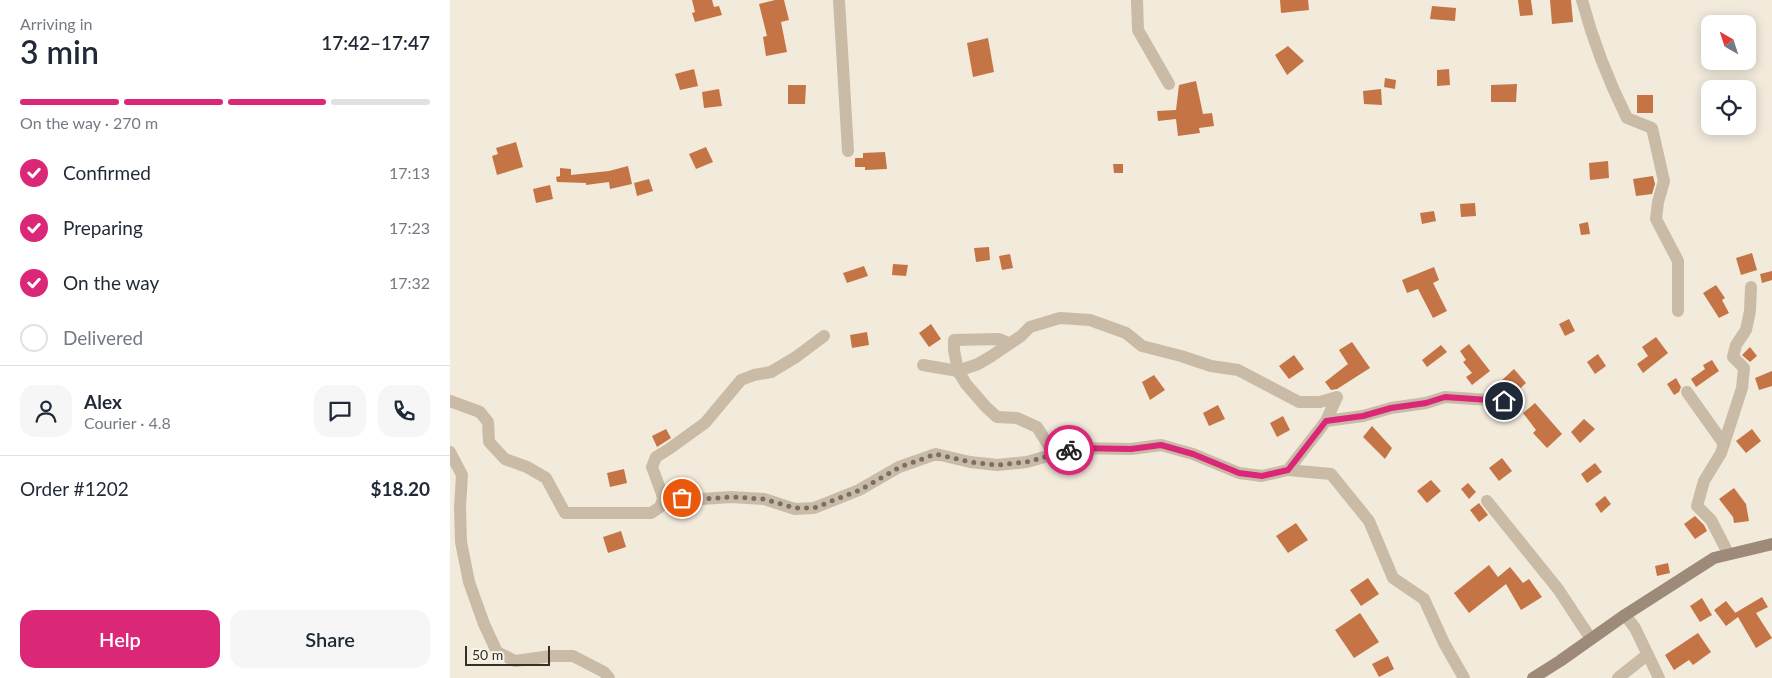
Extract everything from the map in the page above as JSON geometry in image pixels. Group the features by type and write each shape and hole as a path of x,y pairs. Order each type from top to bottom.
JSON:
{"street":[{"path":"839,0 848,151"},
{"path":"1137,0 1138,30 1168,84"},
{"path":"1582,0 1590,31 1606,75 1627,118 1652,128 1656,154 1664,182 1658,202 1656,219 1678,261 1678,311"},
{"path":"1728,553 1711,520 1697,506 1704,481 1721,453 1742,388 1744,368 1733,357 1736,345 1746,330 1750,311 1751,288"},
{"path":"923,365 958,371 978,364 1020,336 1030,327 1060,318 1090,320 1126,333 1142,346 1211,366 1238,370 1299,402 1320,402 1337,397 1326,421 1288,470"},
{"path":"450,401 480,412 488,422 489,442 504,459 527,467 546,478 565,513 651,513 660,507 662,499 652,467 656,456 669,449 704,423 741,380 771,372 796,357 824,336"},
{"path":"1009,343 999,339 954,340 958,371 966,384 998,417 1017,418 1037,427 1054,454"},
{"path":"1687,392 1724,444"},
{"path":"1326,421 1363,416 1400,406 1426,403 1445,397 1504,401 1507,404"},
{"path":"662,494 667,499 673,500 682,498 731,497 764,499 795,508 814,508 860,490 900,467 936,454 970,462 997,465 1027,462 1076,448 1131,449 1161,445 1193,454 1239,473 1262,476 1288,470 1331,474 1369,521 1393,578 1424,599 1444,643 1464,678"},
{"path":"451,457 462,475 460,507 461,542 469,582 484,624 497,652 515,661 551,656 573,656 604,672 609,678"},
{"path":"1487,501 1558,589 1591,639"},
{"path":"1533,678 1625,615 1714,558 1728,553 1772,544"},
{"path":"1625,615 1635,628 1659,678"},
{"path":"1618,678 1647,655"}],"building":[{"path":"692,0 712,0 714,7 719,6 722,15 695,22 692,13 695,12"},
{"path":"784,0 789,20 781,22 787,52 766,56 763,37 767,36 759,4"},
{"path":"1280,0 1308,0 1309,10 1281,13"},
{"path":"1518,0 1531,0 1533,15 1520,16"},
{"path":"1550,0 1571,0 1573,22 1552,24"},
{"path":"1432,6 1456,8 1455,21 1430,19"},
{"path":"988,38 994,72 973,77 967,43"},
{"path":"1288,46 1304,61 1287,75 1275,55"},
{"path":"694,69 698,86 680,90 675,74"},
{"path":"1449,69 1450,85 1437,86 1437,70"},
{"path":"1385,78 1396,80 1395,89 1384,87"},
{"path":"1196,81 1203,114 1212,113 1214,126 1199,128 1200,133 1178,136 1176,119 1158,121 1157,111 1176,110 1179,85"},
{"path":"1517,84 1516,102 1491,102 1491,85"},
{"path":"788,85 806,85 805,104 788,104"},
{"path":"719,89 722,106 704,108 702,92"},
{"path":"1381,89 1382,105 1364,104 1363,91"},
{"path":"1637,95 1653,95 1653,113 1637,113"},
{"path":"516,142 523,167 497,175 492,156 498,154 496,148"},
{"path":"706,147 713,162 696,169 689,154"},
{"path":"885,152 887,169 865,170 865,167 855,167 855,158 863,158 863,153"},
{"path":"1608,161 1609,178 1590,180 1589,163"},
{"path":"1113,164 1123,164 1123,173 1114,173"},
{"path":"628,166 632,184 610,189 609,182 586,185 586,183 557,182 556,177 560,176 560,168 571,169 571,175 609,171"},
{"path":"1653,176 1655,184 1652,194 1636,196 1633,179"},
{"path":"649,179 653,191 637,196 634,183"},
{"path":"550,185 553,199 536,203 533,189"},
{"path":"1475,203 1476,216 1461,217 1460,204"},
{"path":"1434,211 1436,221 1422,224 1420,213"},
{"path":"1588,222 1590,234 1581,235 1579,224"},
{"path":"989,247 990,260 976,262 974,248"},
{"path":"1752,253 1757,270 1741,275 1736,258"},
{"path":"1010,254 1013,268 1002,270 999,256"},
{"path":"893,264 908,265 906,276 892,275"},
{"path":"864,266 868,276 847,283 843,273"},
{"path":"1434,267 1439,280 1433,283 1447,311 1433,318 1418,289 1407,293 1402,280"},
{"path":"1772,271 1772,280 1762,283 1760,274"},
{"path":"1716,285 1725,298 1722,300 1729,313 1719,318 1703,293"},
{"path":"1569,319 1575,331 1565,336 1559,324"},
{"path":"931,324 941,339 929,347 919,333"},
{"path":"867,332 869,345 852,348 850,335"},
{"path":"1656,337 1668,353 1643,373 1637,364 1648,356 1642,347"},
{"path":"1352,342 1370,368 1337,389 1331,390 1325,382 1348,364 1339,350"},
{"path":"1469,344 1490,371 1472,385 1466,377 1472,373 1463,362 1466,360 1460,351"},
{"path":"1441,345 1447,352 1427,367 1422,360"},
{"path":"1750,347 1757,356 1750,362 1742,355"},
{"path":"1598,354 1606,366 1595,374 1587,362"},
{"path":"1294,355 1304,369 1289,379 1279,366"},
{"path":"1712,360 1719,371 1696,387 1691,379 1705,369 1703,365"},
{"path":"1514,369 1526,383 1513,395 1501,381"},
{"path":"1772,371 1772,386 1759,390 1755,378"},
{"path":"1154,375 1165,390 1150,400 1142,382"},
{"path":"1676,378 1681,387 1679,392 1674,395 1667,384"},
{"path":"1535,403 1562,434 1547,448 1533,433 1536,430 1523,413"},
{"path":"1218,405 1225,419 1209,426 1203,413"},
{"path":"1283,416 1290,430 1277,437 1270,423"},
{"path":"1584,419 1595,429 1580,443 1571,432"},
{"path":"1372,426 1392,448 1385,459 1363,437"},
{"path":"666,429 671,438 657,447 652,436"},
{"path":"1752,429 1761,441 1746,453 1736,441"},
{"path":"1502,458 1512,471 1499,481 1489,468"},
{"path":"1595,463 1602,472 1587,483 1581,474"},
{"path":"624,469 627,483 610,487 607,473"},
{"path":"1431,480 1441,491 1427,503 1417,491"},
{"path":"1468,483 1476,492 1469,499 1461,489"},
{"path":"1734,488 1746,504 1749,521 1734,523 1733,517 1719,499"},
{"path":"1605,496 1611,504 1601,513 1595,504"},
{"path":"1479,503 1488,515 1479,522 1470,510"},
{"path":"1695,516 1707,531 1695,539 1684,524"},
{"path":"1296,523 1308,540 1288,553 1276,536"},
{"path":"621,531 626,547 608,553 603,537"},
{"path":"1668,563 1670,573 1657,576 1655,566"},
{"path":"1489,565 1498,577 1510,567 1523,583 1529,579 1542,597 1521,610 1506,584 1469,613 1454,593"},
{"path":"1368,578 1379,594 1361,606 1350,590"},
{"path":"1762,597 1768,607 1756,613 1772,638 1756,648 1738,617 1726,626 1714,610 1726,601 1735,613"},
{"path":"1702,598 1712,615 1700,622 1690,606"},
{"path":"1360,613 1379,642 1354,658 1335,630"},
{"path":"1698,633 1711,652 1693,665 1689,660 1674,670 1665,655"},
{"path":"1388,656 1394,669 1379,677 1372,664"}],"way so far":[{"path":"682,498 731,497 764,499 795,508 814,508 860,490 900,467 936,454 970,462 997,465 1027,462 1069,450"}],"route":[{"path":"1069,450 1076,448 1131,449 1161,445 1193,454 1239,473 1262,476 1288,470 1326,421 1363,416 1410,404 1426,403 1445,397 1504,401"}]}
